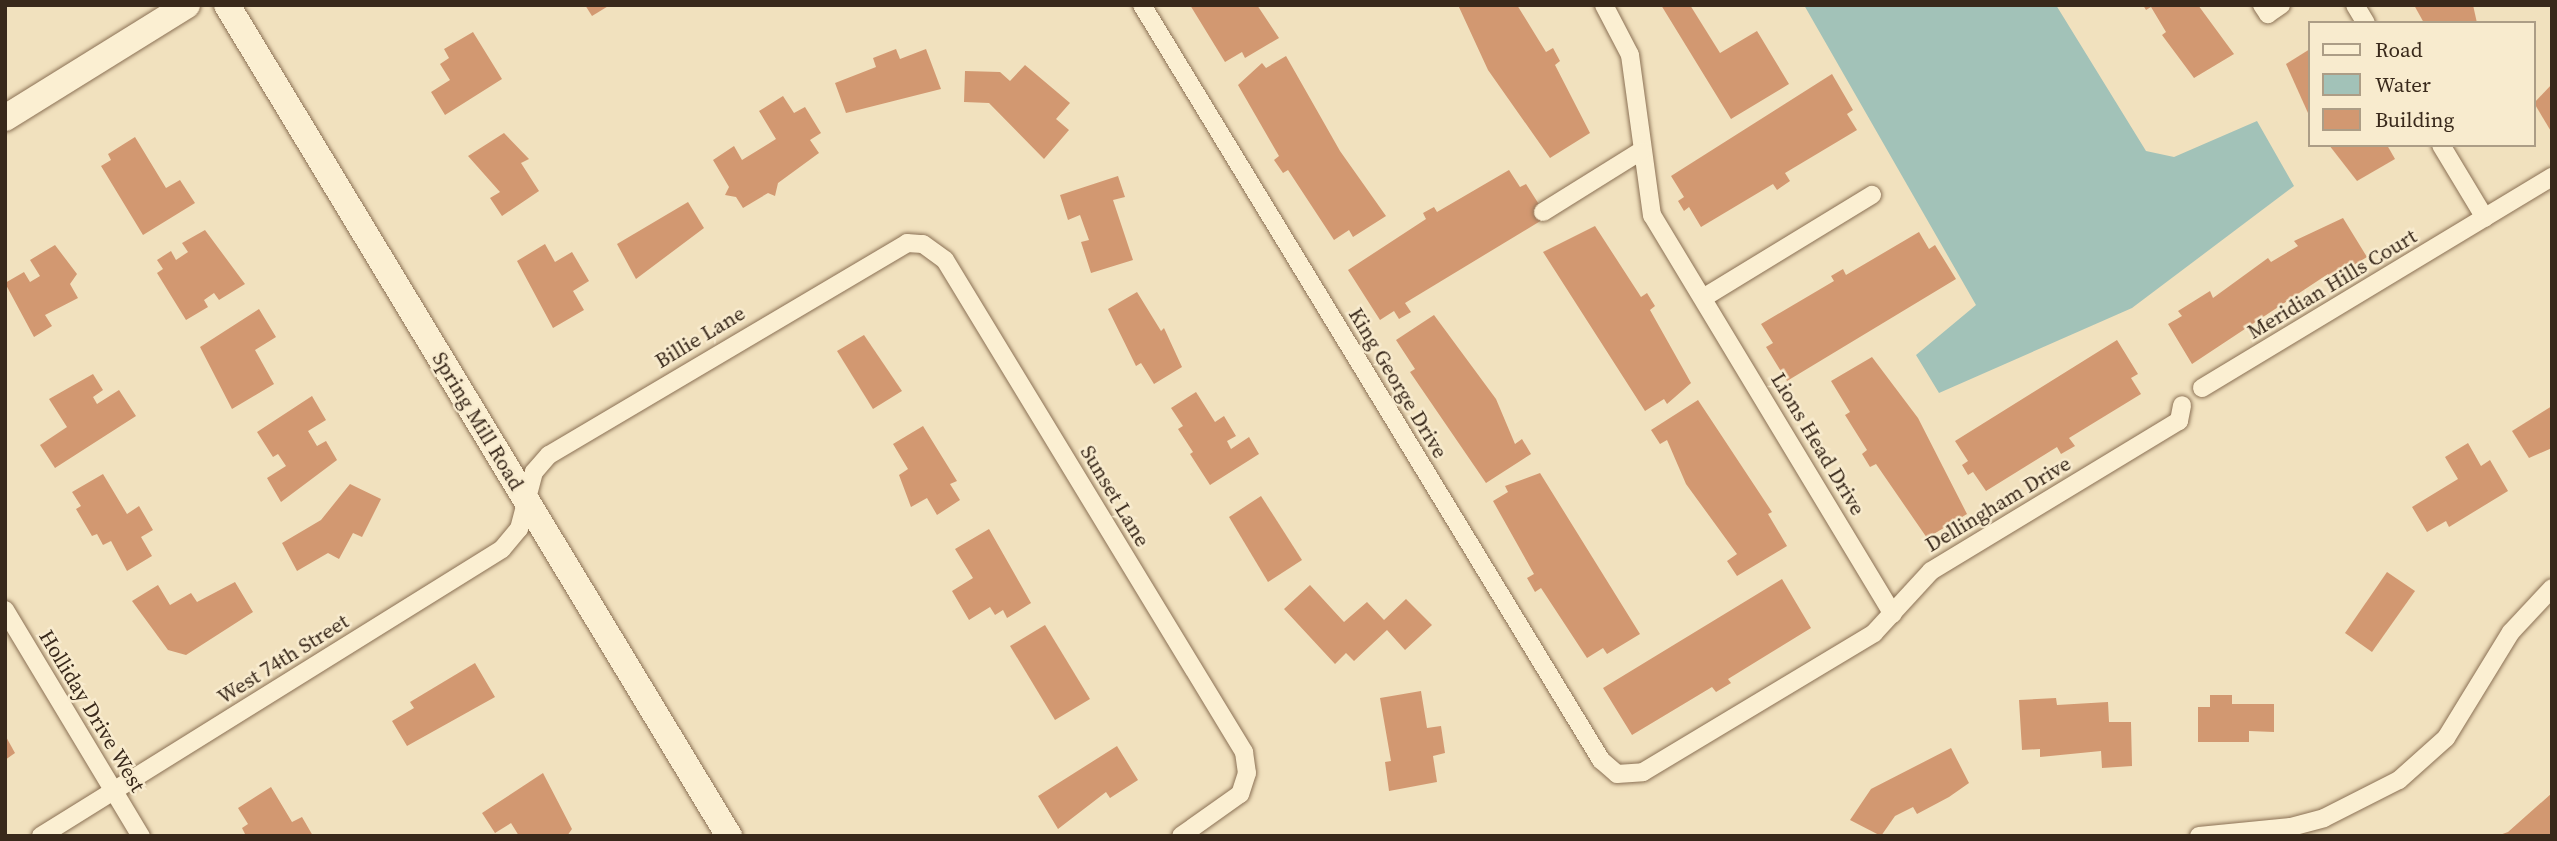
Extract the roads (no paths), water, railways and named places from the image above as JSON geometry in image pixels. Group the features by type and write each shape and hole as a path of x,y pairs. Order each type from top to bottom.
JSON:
{"street":[{"path":"5,118 187,5"},
{"name":"Spring Mill Road","path":"227,5 729,836"},
{"name":"King George Drive","path":"1142,5 1601,760 1623,776"},
{"name":"Lions Head Drive","path":"1604,5 1630,55 1641,151 1652,215 1893,614"},
{"path":"2262,5 2268,14 2281,5"},
{"path":"2355,5 2364,21"},
{"path":"2442,147 2485,218"},
{"path":"1543,212 1641,151"},
{"name":"Meridian Hills Court","path":"2202,388 2552,177"},
{"path":"1703,298 1872,195"},
{"name":"Billie Lane","path":"527,502 534,472 549,455 892,248 923,244"},
{"name":"Sunset Lane","path":"923,244 946,260 1244,752 1244,783 1230,806 1181,836"},
{"name":"Dellingham Drive","path":"1623,776 1643,772 1874,633 1931,571 2179,421 2182,405"},
{"name":"West 74th Street","path":"41,836 502,549 519,529 527,502"},
{"path":"2199,836 2291,827 2335,813 2399,780 2446,738 2511,632 2552,588"},
{"name":"Holliday Drive West","path":"5,610 141,836"}],"water":[{"path":"1804,5 2056,5 2146,151 2174,157 2257,121 2294,186 2132,308 1939,393 1916,355 1976,305"}]}
